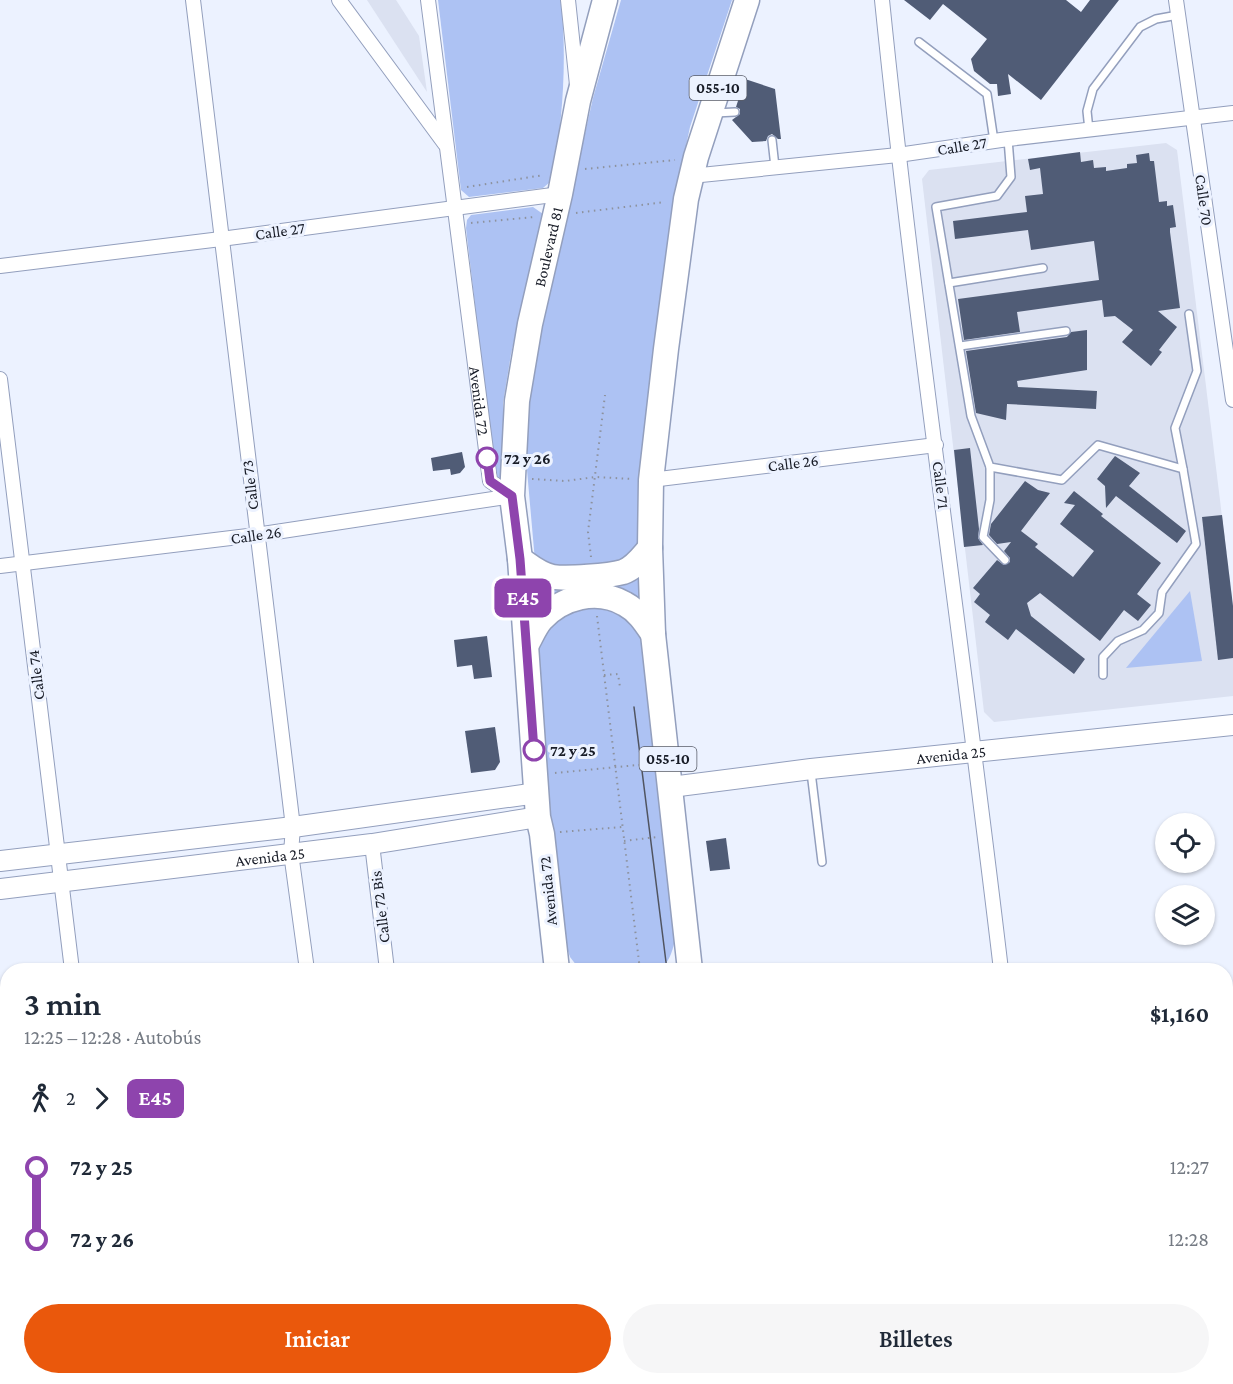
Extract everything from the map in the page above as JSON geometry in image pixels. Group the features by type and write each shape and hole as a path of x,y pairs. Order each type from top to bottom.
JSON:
{"highway":[{"name":"Boulevard 81","path":"512,487 517,401 526,346 578,101 605,0"},
{"name":"055-10","path":"689,963 653,634 650,548 651,480 666,349 691,176 747,0"},
{"name":"Avenida 72","path":"512,487 520,559 540,826 560,963"},
{"path":"527,644 540,621 558,605 580,597 594,586 638,564 650,548"},
{"path":"520,559 540,573 594,586 642,617 653,634"},
{"path":"679,963 687,945"}],"main road":[{"name":"Avenida 25","path":"671,786 975,751 1233,725"},
{"name":"Avenida 25","path":"0,861 293,827 536,784"},
{"name":"Avenida 25","path":"0,889 291,853 540,826"}],"street":[{"name":"Calle 73","path":"193,0 293,827 291,853 306,963"},
{"path":"339,0 448,148"},
{"name":"Avenida 72","path":"428,0 490,481 512,487"},
{"path":"568,0 578,101"},
{"name":"Calle 71","path":"882,0 898,155 1000,963"},
{"name":"Calle 70","path":"1176,0 1233,400"},
{"name":"Calle 27","path":"691,176 898,155 1008,139 1233,113"},
{"name":"Calle 27","path":"0,266 560,194"},
{"name":"Calle 74","path":"0,379 71,963"},
{"name":"Calle 26","path":"651,480 936,445"},
{"name":"Calle 26","path":"0,566 256,535 512,487"},
{"name":"Calle 72 Bis","path":"372,844 386,963"}],"lane":[{"path":"1089,131 1088,111 1093,89 1140,27 1148,22 1178,15"},
{"path":"919,42 987,94 994,141"},
{"path":"710,113 735,112"},
{"path":"1005,560 983,537 990,501 990,467 971,416 936,207 997,196 1011,177 1008,139"},
{"path":"772,140 775,167"},
{"path":"949,283 1043,268"},
{"path":"1103,675 1103,657 1118,641 1143,630 1159,613 1162,592 1196,544 1175,428 1197,371 1189,314"},
{"path":"960,346 1066,332"},
{"path":"990,467 1062,480 1098,445 1183,469"},
{"path":"811,769 822,862"}],"path":[{"path":"605,395 588,532 614,768 639,963"},
{"path":"512,487 596,477 651,480"},
{"path":"604,675 618,674 620,687 622,687"},
{"path":"536,784 614,768 668,761"},
{"path":"540,826 622,826"},
{"path":"624,841 660,836"}],"shaded area":[{"path":"367,0 396,0 398,3 419,36 427,92"},
{"path":"438,0 561,0 564,44 562,110 553,176 543,188 469,197 461,190"},
{"path":"621,0 732,0 690,127 676,193 650,377 640,490 642,549 628,563 547,572 535,561 524,436 530,378 593,98"},
{"path":"1166,143 1177,150 1233,606 1233,696 994,722 984,712 922,179 929,170"},
{"path":"533,207 543,214 511,354 503,403 503,475 498,479 495,477 466,228 467,220 471,215"},
{"path":"642,570 644,606 630,595 534,613 533,580"},
{"path":"1190,591 1202,661 1126,668"},
{"path":"570,608 616,608 640,631 647,650 676,935 673,950 666,963 575,963 570,957 566,945 544,764 537,657 541,636"}],"building":[{"path":"904,0 1066,0 1081,12 1090,0 1119,0 1041,100 1008,74 1011,94 998,96 997,84 990,84 974,71 971,59 987,39 943,4 930,20"},
{"path":"745,79 775,89 781,139 772,134 766,141 752,142 732,120 740,114 740,109 736,107"},
{"path":"1080,152 1081,162 1093,160 1094,168 1106,167 1106,171 1127,168 1127,164 1137,163 1136,155 1149,153 1150,161 1154,161 1159,202 1167,201 1167,206 1173,205 1176,227 1170,228 1170,232 1180,308 1158,311 1177,327 1159,350 1162,352 1151,366 1122,342 1133,330 1115,316 1104,317 1102,300 1017,312 1020,332 964,340 958,299 1099,280 1094,241 1031,250 1028,230 955,239 953,221 1027,212 1025,196 1043,194 1040,168 1030,170 1028,159"},
{"path":"1087,330 1087,370 1017,381 1018,387 1097,391 1096,409 1007,404 1006,420 976,413 966,351 1067,337 1071,332"},
{"path":"970,448 978,538 983,545 964,547 954,450"},
{"path":"462,452 465,467 460,473 451,475 450,469 433,471 431,458"},
{"path":"1115,456 1140,473 1129,486 1186,531 1177,543 1116,496 1106,508 1105,486 1097,479"},
{"path":"1025,481 1038,490 1050,493 1021,531 1038,544 1035,547 1073,577 1094,551 1060,524 1075,505 1064,503 1074,491 1103,514 1101,516 1161,563 1137,594 1151,605 1138,621 1124,610 1100,641 1040,593 1027,603 1031,616 1085,659 1074,674 1016,629 1008,640 985,622 990,615 974,602 980,594 973,588 997,560 1004,565 1010,562 1010,558 1004,551 1011,542 997,544 989,535 991,524"},
{"path":"1222,515 1233,606 1233,658 1218,660 1202,517"},
{"path":"487,636 492,677 474,679 472,665 457,667 454,640"},
{"path":"495,727 500,762 495,770 471,773 465,731"},
{"path":"726,838 730,869 710,871 706,841"}],"tram line":[{"path":"634,707 666,963"}],"bus line":[{"name":"E45","path":"487,458 490,481 512,496 520,559 534,750"}],"place":[{"name":"72 y 26","path":"487,458"},
{"name":"72 y 25","path":"534,750"}]}
